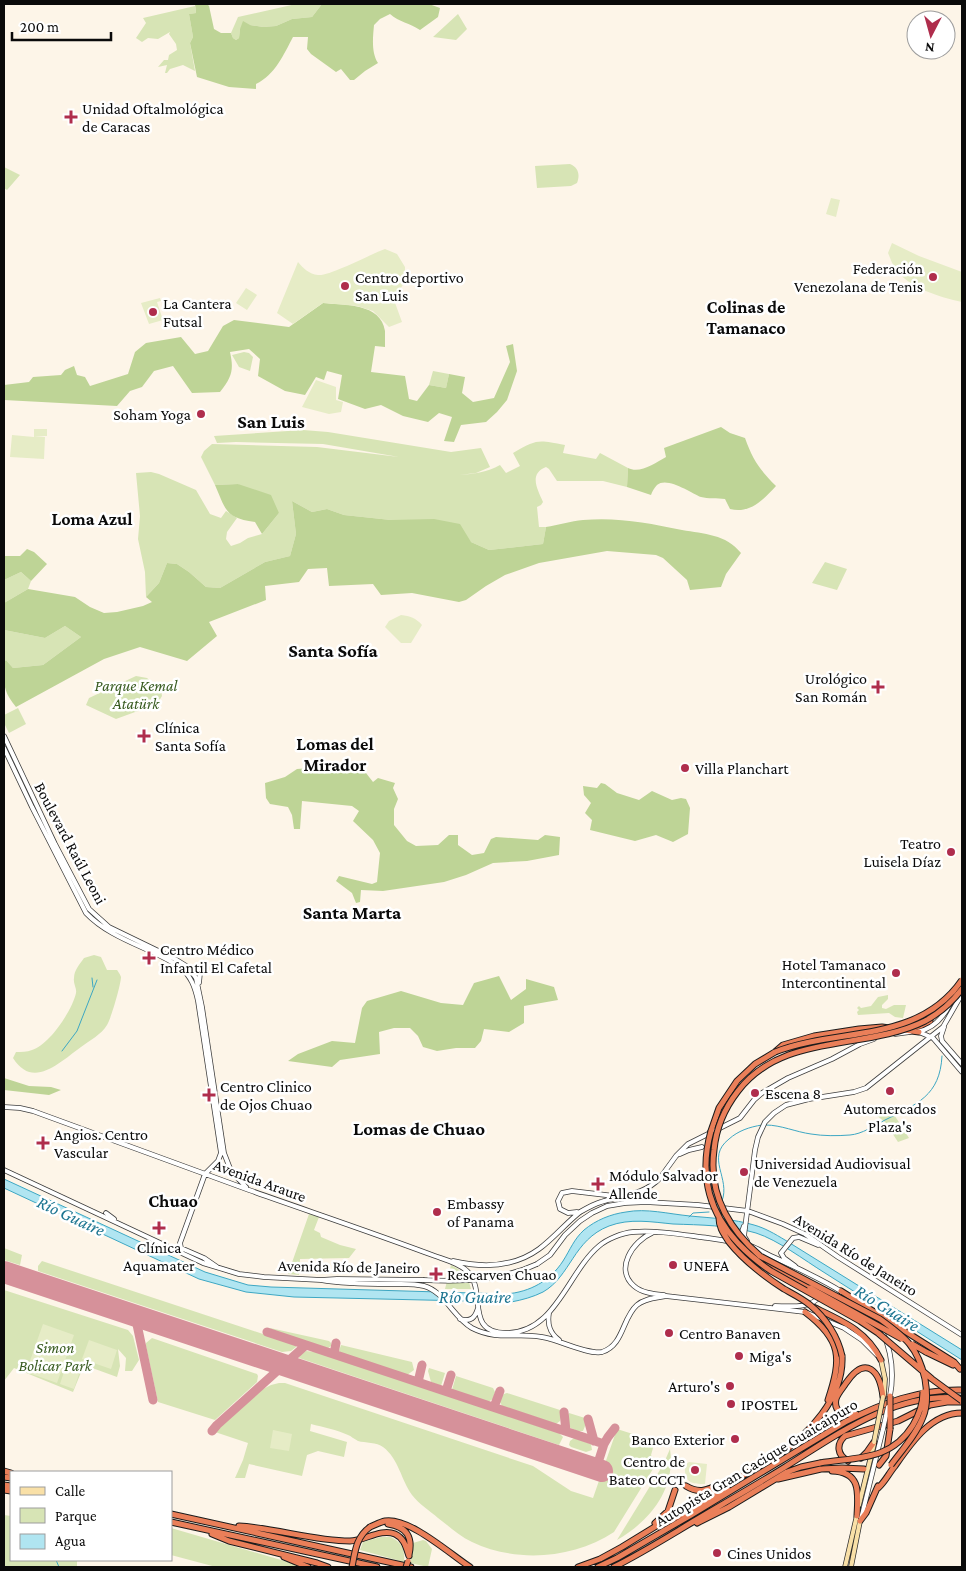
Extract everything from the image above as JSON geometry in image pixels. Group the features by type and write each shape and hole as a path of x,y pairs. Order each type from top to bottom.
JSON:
{"highway":[{"path":"775,1052 806,1042 878,1031 907,1023 938,1004 953,992 962,980"},
{"path":"961,1370 810,1288 772,1266 760,1256 744,1242 728,1221 713,1179 713,1156 723,1114 734,1096 753,1075 766,1065 801,1051 881,1036 913,1026 927,1020 940,1011 962,989"},
{"path":"897,1029 915,1028 931,1020 954,992"},
{"path":"920,1032 882,1027 859,1029 799,1039 783,1045 755,1064 737,1081 726,1096 715,1116 707,1149 706,1177 709,1194 719,1218 748,1254 784,1279 878,1333 932,1379 962,1401"},
{"path":"719,1218 718,1226 743,1258 766,1277 810,1305 847,1324 867,1338 874,1346 881,1360"},
{"path":"760,1256 880,1320 898,1332 918,1354 926,1384 924,1414 915,1432 879,1484 866,1513 858,1518 857,1491 852,1477 839,1471 809,1472"},
{"path":"841,1291 954,1362 961,1370"},
{"path":"578,1567 622,1548 730,1482 776,1457 787,1450 806,1432 836,1391 842,1371 842,1356 836,1337 810,1305"},
{"path":"805,1312 819,1323 828,1334 836,1350 836,1373 825,1408"},
{"path":"666,1539 730,1507 793,1470 820,1463 873,1456 889,1450 898,1444 915,1421 922,1404 923,1385 918,1354"},
{"path":"871,1409 849,1415 842,1414 836,1407 837,1396 854,1371 863,1368 875,1372 880,1381 883,1397"},
{"name":"Autopista Gran Cacique Guaicaipuro","path":"598,1567 617,1558 737,1488 845,1422 871,1409 916,1394 962,1390"},
{"path":"879,1465 886,1456 886,1429 890,1396"},
{"name":"Autopista Gran Cacique Guaicaipuro","path":"614,1567 666,1539 817,1446 884,1410 919,1400 936,1398 962,1401"},
{"path":"874,1442 865,1455 855,1461 845,1459 841,1456 839,1450 840,1442 847,1435 898,1421 930,1404 962,1401"},
{"path":"878,1488 928,1426 942,1418 962,1413"},
{"path":"775,1479 821,1469 864,1469"},
{"path":"686,1486 702,1491 725,1482 730,1482"},
{"path":"646,1532 655,1529 726,1490 737,1488"},
{"path":"646,1532 647,1528 668,1511 675,1490"},
{"path":"172,1514 411,1567"},
{"path":"352,1567 357,1543 364,1532 383,1521 404,1524 421,1532 470,1567"},
{"path":"172,1522 377,1567"},
{"path":"221,1524 258,1527 348,1541 356,1541 386,1533 394,1534 404,1541 408,1558"},
{"path":"373,1526 395,1525 404,1530 411,1543 406,1567"},
{"path":"197,1528 229,1541 328,1567"},
{"path":"275,1552 308,1567"}],"main road":[{"path":"850,1567 883,1397 885,1380 881,1360"},
{"path":"845,1567 858,1518"}],"street":[{"name":"Boulevard Raúl Leoni","path":"4,736 59,852 89,909 109,927 175,959 188,967 193,973 198,986 226,1159 231,1171 250,1190"},
{"name":"Boulevard Raúl Leoni","path":"4,748 36,816 86,913 111,933 174,962 189,975 195,987 221,1153 218,1161 205,1174"},
{"path":"198,986 202,968"},
{"path":"442,1258 479,1266 496,1266 522,1259 540,1249 580,1212 597,1203 647,1189 660,1178 674,1158 688,1144 740,1118 754,1100 779,1083 866,1041 899,1033 920,1032 929,1028 941,1019 950,1004 962,976"},
{"path":"962,994 941,1036 942,1041 962,1064"},
{"path":"732,1242 737,1241 742,1236 748,1211 755,1150 765,1122 774,1113 786,1106 809,1099 854,1092 866,1088 946,1023"},
{"path":"920,1032 931,1036 962,1072"},
{"name":"Avenida Araure","path":"4,1107 33,1111 442,1258 467,1271 475,1284 478,1308"},
{"path":"674,1158 689,1150 702,1147"},
{"name":"Avenida Río de Janeiro","path":"4,1170 203,1263 239,1274 260,1277 321,1280 460,1281 494,1278 515,1273 537,1264 550,1256 572,1228 599,1210 613,1205 646,1202 674,1203 748,1211 805,1234 962,1335"},
{"name":"Avenida Río de Janeiro","path":"205,1174 180,1243 181,1248 204,1258 217,1267"},
{"path":"580,1212 568,1213 560,1209 558,1203 560,1195 564,1192 572,1191 674,1203"},
{"path":"742,1236 748,1211"},
{"path":"106,1213 120,1224"},
{"path":"654,1232 632,1249 627,1262 627,1275 632,1284 639,1289 666,1296 805,1312 844,1328 862,1340 881,1360"},
{"path":"478,1308 484,1325 492,1331 512,1332 525,1329 549,1314 589,1256 602,1244 628,1233 654,1232 752,1246 841,1291 875,1320 888,1345 892,1365 890,1396"},
{"path":"742,1236 752,1246"},
{"path":"796,1268 781,1253 793,1238 799,1237 821,1246"},
{"path":"766,1307 811,1304 817,1301 821,1294 820,1285 803,1271"},
{"path":"321,1280 337,1283 414,1285 427,1288 440,1295 458,1318 472,1328 493,1336 534,1335 595,1353 605,1350 614,1344 638,1304 649,1299 666,1296"},
{"path":"458,1318 472,1319 478,1308"},
{"path":"549,1314 548,1323 550,1331 564,1343"},
{"path":"858,1518 886,1429"}],"green space":[{"path":"195,4 207,4 214,29 221,33 231,33 236,40 239,38 243,21 250,25 263,27 276,26 292,19 312,17 322,4 429,4 440,8 438,17 420,30 390,14 380,19 374,25 373,39 374,54 378,63 354,80 350,80 341,69 336,72 311,54 307,49 308,37 293,37 274,70 256,84 256,89 229,87 197,77 190,43 193,37 189,14 196,13"},
{"path":"296,4 322,4 312,17 292,19 276,26 250,25 240,29 239,38 236,40 233,38 231,33 238,17"},
{"path":"195,6 196,13 189,14 193,37 190,43 195,71 183,65 170,69 165,73 167,65 158,67 164,60 168,60 169,55 177,50 176,44 169,34 170,32 158,39 148,38 142,42 136,38 146,23 143,18"},
{"path":"458,14 467,29 456,40 433,37"},
{"path":"570,164 578,172 577,183 571,186 537,188 535,166"},
{"path":"4,167 20,175 7,190 4,188"},
{"path":"831,198 840,200 836,217 826,214"},
{"name":"Federación Venezolana de Tenis","path":"892,243 919,256 962,272 962,302 925,291 908,281 895,268 888,253"},
{"name":"Centro deportivo San Luis","path":"385,249 397,254 405,267 405,281 394,300 402,322 389,327 373,311 357,306 323,303 293,324 277,313 298,262 309,272 323,275"},
{"path":"246,288 257,295 247,310 236,303"},
{"name":"La Cantera Futsal","path":"160,298 161,301 157,302 163,320 149,324 141,303"},
{"path":"323,303 360,307 377,315 385,331 385,347 375,346 371,372 405,376 409,399 417,401 429,385 446,388 449,374 465,377 462,393 473,402 494,398 510,362 506,346 513,344 517,371 507,400 486,422 461,425 454,442 444,441 452,417 439,413 428,422 403,416 381,405 365,409 338,399 342,375 327,371 324,380 316,377 305,395 285,391 258,376 260,359 249,349 230,352 231,373 220,392 192,393 173,366 154,371 142,387 130,391 117,406 4,400 4,385 29,382 33,377 61,375 65,370 74,366 77,375 85,377 90,386 128,374 135,352 146,343 181,337 195,354 208,351 223,326 234,320 289,327"},
{"path":"244,352 249,353 253,357 250,371 239,367 232,355"},
{"path":"433,371 449,374 446,388 429,385"},
{"path":"316,380 336,387 336,400 343,402 341,412 329,414 302,407"},
{"path":"721,427 730,433 745,438 757,464 776,486 756,505 744,509 730,509 725,499 701,497 679,486 667,483 657,485 651,495 627,487 628,468 637,470 647,467 666,457 664,448"},
{"path":"34,429 47,429 47,436 34,436"},
{"path":"303,430 328,432 451,452 481,448 490,467 476,473 500,465 506,473 520,466 513,453 533,443 556,443 565,445 563,453 596,459 600,453 628,468 627,487 603,481 557,481 546,467 540,470 536,478 537,487 543,502 537,507 539,527 546,527 543,544 489,550 471,542 391,520 344,515 327,509 312,512 292,501 296,534 290,556 265,562 220,588 206,587 177,564 167,563 159,583 146,597 145,572 138,539 140,516 136,473 151,472 159,474 196,490 210,514 221,518 226,511 237,518 227,532 226,539 231,546 262,534 279,513 238,484 215,485 201,457 204,451 212,444 317,447 399,457 323,444 217,443 214,436"},
{"path":"12,435 45,437 44,459 10,457"},
{"path":"238,484 271,495 279,513 262,534 255,522 238,518 228,511 215,485"},
{"path":"292,501 312,512 327,509 344,515 391,520 434,519 460,524 471,542 489,550 543,544 546,527 578,521 608,519 645,523 722,538 741,553 726,574 721,587 690,590 687,580 663,558 656,555 607,551 539,563 505,575 466,600 459,602 412,593 381,595 373,584 329,586 327,568 308,569 299,582 265,586 266,600 209,622 217,636 187,661 140,647 104,659 16,707 11,701 5,686 4,662 6,660 13,668 43,665 81,637 65,626 45,638 4,630 4,603 28,589 75,597 90,607 104,613 143,606 152,602 146,597 159,583 167,563 177,564 206,587 220,588 265,562 290,556 296,534"},
{"path":"27,549 34,552 47,564 31,581 21,572 4,580 4,556 20,556"},
{"path":"825,562 847,569 837,590 812,583"},
{"path":"21,572 31,581 28,589 4,603 4,580"},
{"path":"401,615 413,618 422,625 411,643 401,643 385,627 389,621"},
{"path":"65,626 81,637 43,665 13,668 6,660 4,662 4,630 45,638"},
{"name":"Parque Kemal Atatürk","path":"136,676 147,678 161,690 162,696 157,704 116,719 86,705 89,698"},
{"path":"18,708 26,724 9,733 4,723 4,715"},
{"path":"338,767 366,773 373,782 378,778 395,783 393,788 398,799 394,809 394,825 407,841 416,846 438,845 449,835 458,835 458,845 472,855 484,853 491,839 496,837 538,840 545,835 560,837 559,855 527,861 493,863 444,882 383,891 361,890 360,902 356,903 352,893 336,881 339,876 372,884 377,882 380,853 373,840 353,821 359,811 352,806 302,801 300,829 294,829 292,815 288,807 270,804 266,798 265,783 285,777 297,769"},
{"path":"601,783 617,793 639,800 652,791 672,800 686,799 690,808 688,834 673,842 656,835 635,841 590,830 592,820 585,813 591,803 584,795 583,786 597,788"},
{"path":"94,955 101,957 107,970 117,970 121,977 107,1025 95,1037 56,1066 38,1073 29,1072 21,1067 13,1058 16,1052 28,1051 39,1047 52,1035 65,1018 74,1000 76,991 74,975 76,970 84,958"},
{"path":"499,976 511,1000 526,989 526,979 554,987 558,1000 524,1006 524,1023 509,1032 484,1029 481,1041 475,1048 437,1051 423,1047 418,1036 410,1028 394,1028 379,1032 380,1054 340,1060 332,1067 288,1061 298,1054 332,1041 355,1043 362,1008 367,1001 401,991 441,1003 463,1005 474,983"},
{"path":"888,995 888,999 882,1005 882,1008 906,1005 903,1018 895,1017 889,1013 858,1015 857,1012 859,1010 857,1008 859,1006 861,1008 871,1006 878,997"},
{"path":"4,1078 29,1086 51,1087 61,1090 49,1095 4,1090"},
{"path":"881,1112 893,1113 909,1138 898,1142 885,1122 876,1115"},
{"path":"309,1214 319,1217 314,1230 320,1233 321,1237 356,1249 349,1258 300,1259 299,1275 288,1274"},
{"path":"4,1248 22,1255 20,1265 4,1260"},
{"path":"42,1261 296,1345 296,1347 291,1351 282,1352 38,1271 38,1266"},
{"path":"451,1265 464,1274 471,1289 445,1289"},
{"name":"Simon Bolicar Park","path":"4,1290 128,1330 133,1336 139,1360 132,1371 125,1371 126,1358 118,1349 120,1366 117,1377 84,1365 73,1392 14,1368 4,1381"},
{"path":"43,1324 74,1335 57,1383 26,1372"},
{"path":"270,1328 329,1341 331,1346 327,1349 271,1330"},
{"path":"152,1338 257,1374 257,1382 215,1420 158,1402 146,1346 146,1343"},
{"path":"89,1340 117,1350 111,1369 82,1359"},
{"path":"341,1345 412,1362 414,1370 407,1375 341,1353 339,1351"},
{"path":"306,1351 316,1352 559,1433 563,1437 559,1445 299,1358"},
{"path":"68,1360 82,1365 74,1389 60,1384"},
{"path":"429,1368 445,1373 441,1386 431,1382"},
{"path":"456,1376 493,1388 495,1392 493,1399 488,1402 452,1390"},
{"path":"279,1383 285,1383 533,1466 571,1491 593,1498 617,1429 655,1441 651,1455 656,1464 614,1532 581,1548 563,1553 525,1555 507,1553 489,1549 467,1540 421,1504 408,1489 393,1457 383,1447 374,1443 358,1441 349,1435 330,1429 311,1424 310,1431 347,1442 344,1457 318,1451 307,1455 302,1476 249,1464 245,1478 235,1478 248,1443 215,1432 263,1389"},
{"path":"507,1393 560,1410 560,1421 556,1424 502,1406 500,1402 501,1397"},
{"path":"569,1413 585,1418 583,1431 577,1431 569,1427"},
{"path":"273,1430 292,1434 289,1451 270,1448"},
{"path":"574,1438 591,1444 592,1450 586,1452 571,1447 569,1445 570,1441"},
{"path":"670,1449 671,1464 665,1490 650,1513 617,1540 663,1465"},
{"name":"Centro de Bateo CCCT","path":"689,1462 707,1464 705,1484 689,1481 685,1465"},
{"path":"4,1515 10,1516 10,1561 77,1561 77,1567 4,1567"},
{"path":"172,1528 302,1567 216,1567 172,1555"},
{"path":"381,1537 391,1537 400,1544 404,1553 404,1562 360,1550 363,1542"},
{"path":"423,1540 432,1549 428,1567 410,1563 413,1543"}],"water":[{"name":"Río Guaire","path":"4,1179 205,1272 248,1285 271,1287 515,1293 531,1288 546,1280 558,1268 581,1233 594,1223 609,1216 634,1211 650,1211 739,1221 774,1233 962,1350 962,1360 782,1245 756,1233 735,1228 641,1221 609,1226 587,1240 560,1277 543,1292 511,1302 294,1297 246,1292 199,1279 4,1188"}],"waterway":[{"path":"92,978 93,987"},
{"path":"62,1051 77,1031 97,980"},
{"path":"766,1125 805,1133 835,1136 850,1135 863,1131 907,1109 925,1097 937,1081 942,1056"},
{"path":"722,1201 724,1184 719,1161 719,1153 722,1146 732,1136 748,1128 762,1125"},
{"path":"689,1217 693,1213 709,1212"},
{"path":"56,1561 59,1567"}],"taxiway":[{"path":"135,1315 153,1400"},
{"path":"267,1332 604,1444 596,1469"},
{"path":"334,1354 336,1343"},
{"path":"212,1431 306,1345"},
{"path":"418,1382 422,1365"},
{"path":"446,1391 451,1375"},
{"path":"494,1407 500,1391"},
{"path":"564,1412 566,1431"},
{"path":"588,1419 594,1441"},
{"path":"604,1444 615,1428"}],"runway":[{"path":"4,1272 602,1471"}],"place":[{"name":"Unidad Oftalmológica de Caracas","path":"71,117"},
{"name":"Federación Venezolana de Tenis","path":"933,277"},
{"name":"Centro deportivo San Luis","path":"345,286"},
{"name":"La Cantera Futsal","path":"153,312"},
{"name":"Soham Yoga","path":"201,414"},
{"name":"Urológico San Román","path":"878,687"},
{"name":"Clínica Santa Sofía","path":"144,736"},
{"name":"Villa Planchart","path":"685,768"},
{"name":"Teatro Luisela Díaz","path":"951,852"},
{"name":"Centro Médico Infantil El Cafetal","path":"149,958"},
{"name":"Hotel Tamanaco Intercontinental","path":"896,973"},
{"name":"Automercados Plaza's","path":"890,1091"},
{"name":"Escena 8","path":"755,1093"},
{"name":"Centro Clinico de Ojos Chuao","path":"209,1095"},
{"name":"Angios. Centro Vascular","path":"43,1143"},
{"name":"Universidad Audiovisual de Venezuela","path":"744,1172"},
{"name":"Módulo Salvador Allende","path":"598,1184"},
{"name":"Embassy of Panama","path":"437,1212"},
{"name":"Clínica Aquamater","path":"159,1228"},
{"name":"UNEFA","path":"673,1265"},
{"name":"Rescarven Chuao","path":"436,1274"},
{"name":"Centro Banaven","path":"669,1333"},
{"name":"Miga's","path":"739,1356"},
{"name":"Arturo's","path":"730,1386"},
{"name":"IPOSTEL","path":"731,1404"},
{"name":"Banco Exterior","path":"735,1439"},
{"name":"Centro de Bateo CCCT","path":"695,1470"},
{"name":"Cines Unidos","path":"717,1553"}],"district":[{"name":"Colinas de Tamanaco","path":"746,317"},
{"name":"San Luis","path":"271,421"},
{"name":"Loma Azul","path":"92,519"},
{"name":"Santa Sofía","path":"333,650"},
{"name":"Lomas del Mirador","path":"335,754"},
{"name":"Santa Marta","path":"352,912"},
{"name":"Lomas de Chuao","path":"419,1128"},
{"name":"Chuao","path":"173,1201"}]}
